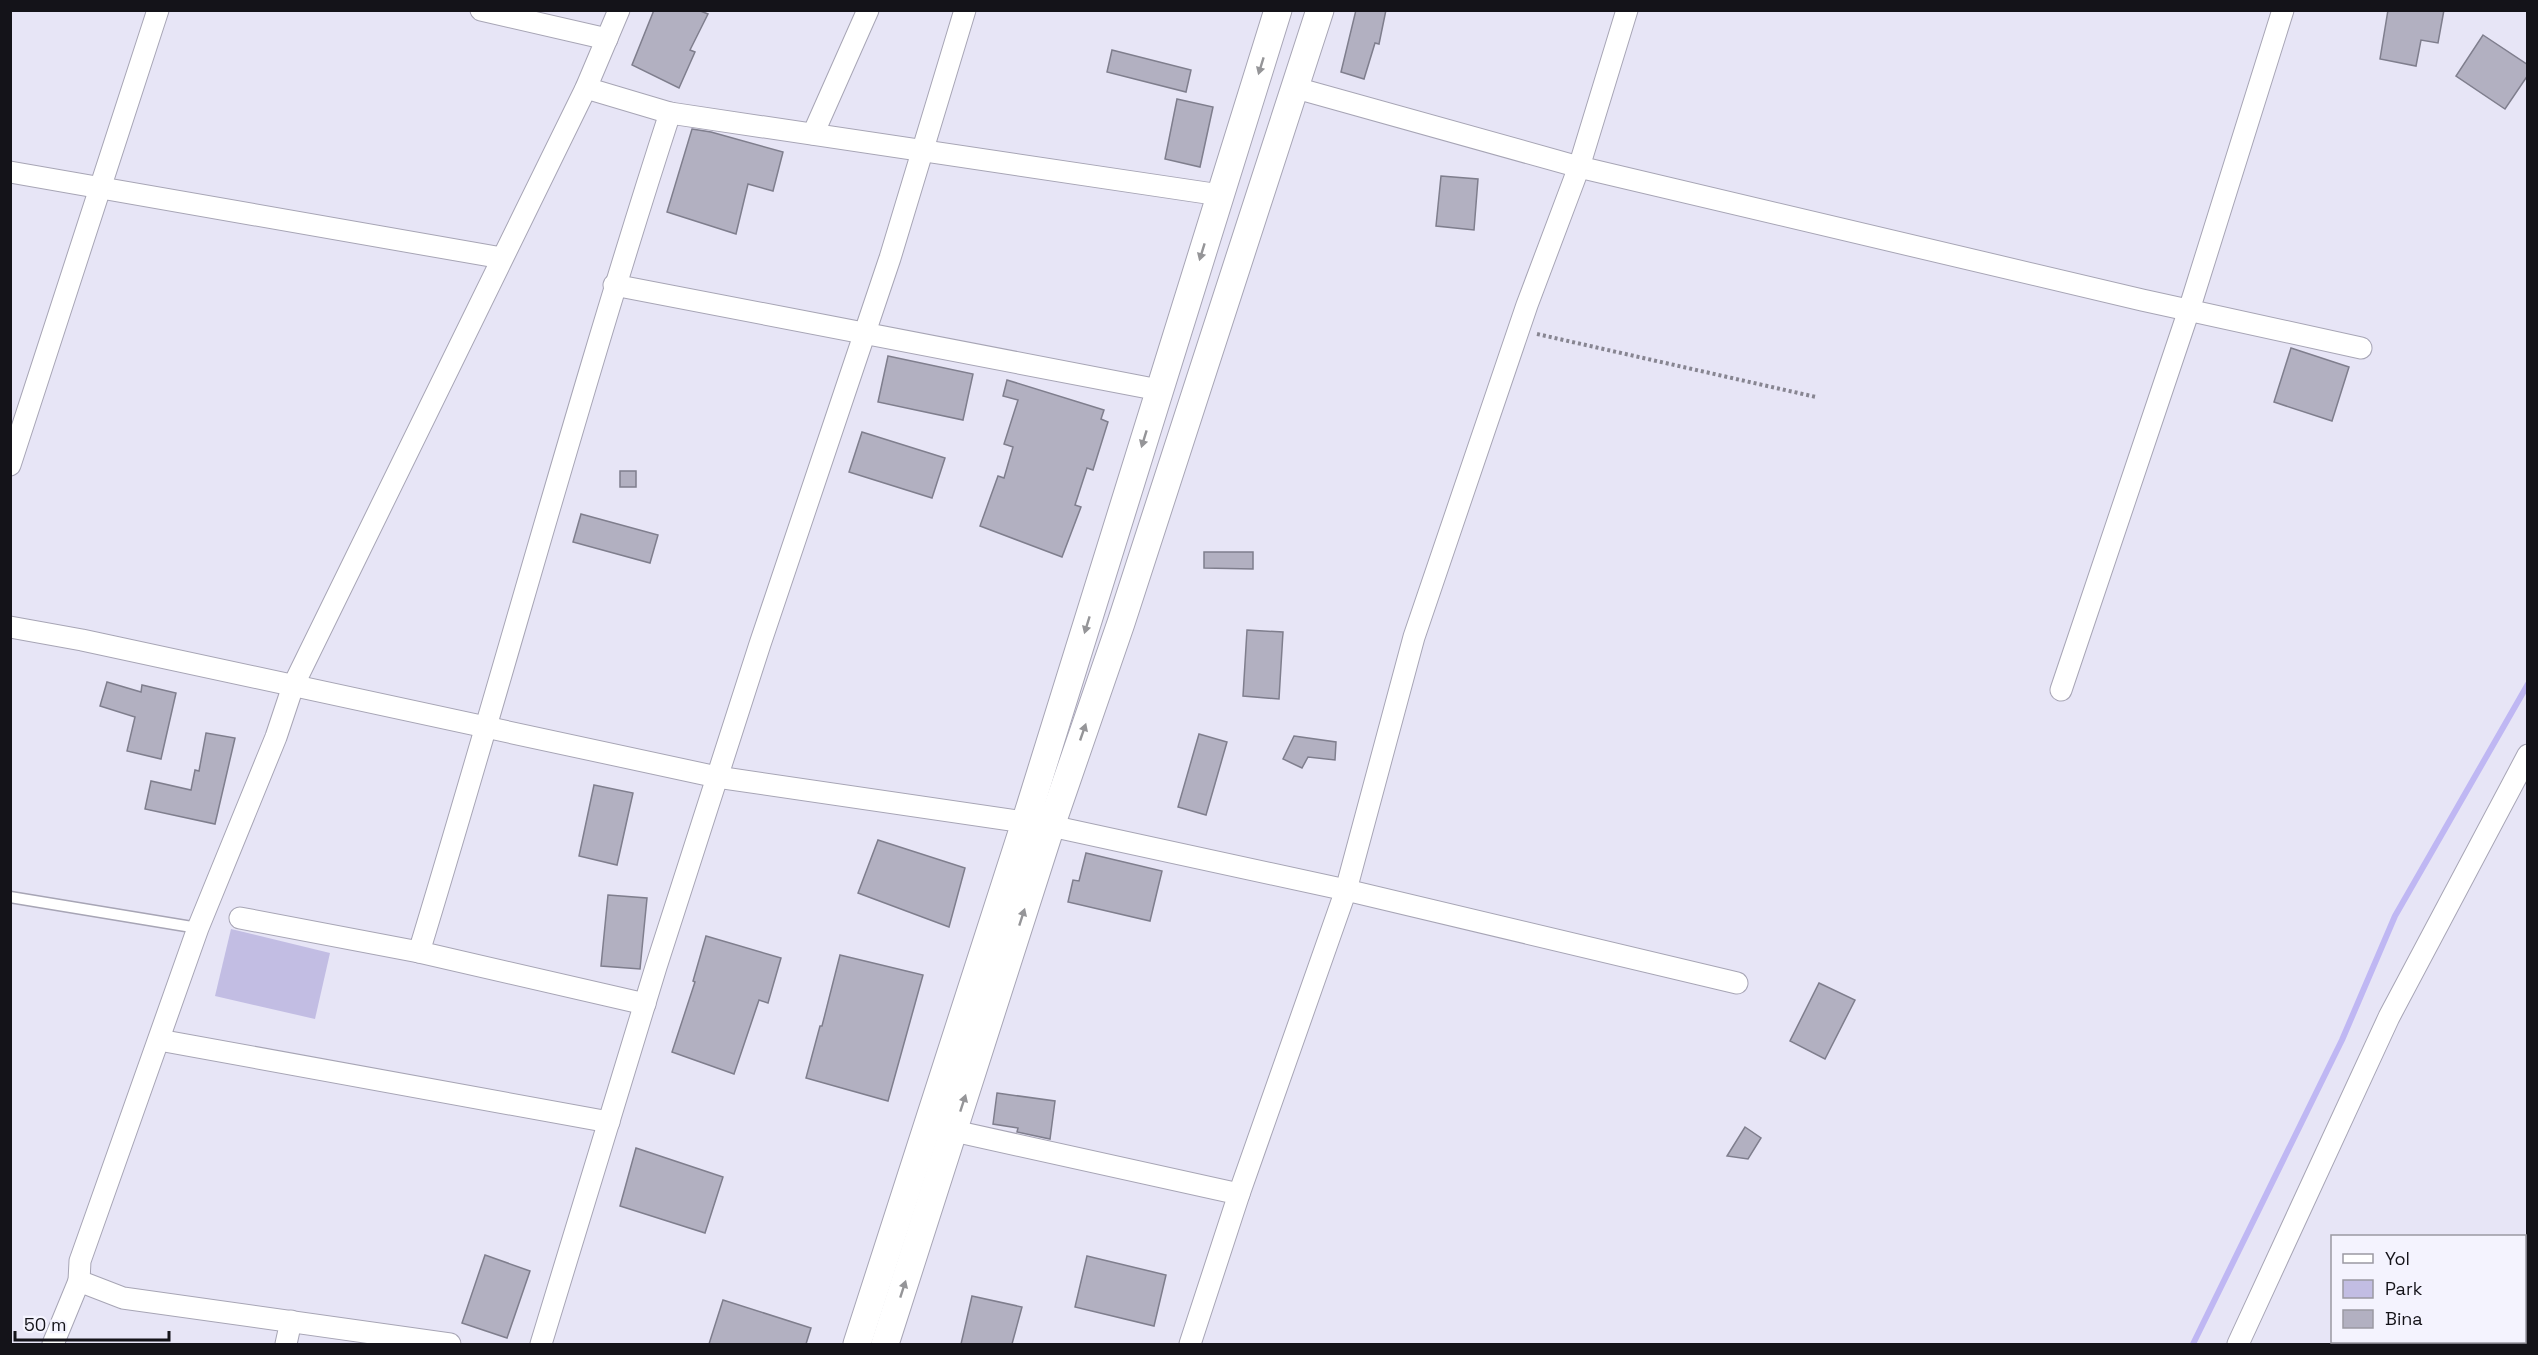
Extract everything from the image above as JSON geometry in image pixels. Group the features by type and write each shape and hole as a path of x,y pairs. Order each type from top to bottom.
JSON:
{"street":[{"path":"10,465 102,189 158,10"},
{"path":"481,10 607,39"},
{"path":"53,1344 79,1281 80,1262 198,928 276,737 293,686 586,88 619,10"},
{"path":"813,134 868,10"},
{"path":"541,1344 717,777 865,333 965,10"},
{"path":"885,1344 954,1131 1159,390 1278,10"},
{"path":"857,1344 1038,824 1124,611 1320,10"},
{"path":"1190,1344 1239,1194 1346,890 1414,637 1518,329 1579,167 1627,10"},
{"path":"2061,690 2189,310 2283,10"},
{"path":"586,88 670,113 1220,195"},
{"path":"1296,88 1579,167 2361,348"},
{"path":"419,952 487,728 614,285 670,113"},
{"path":"10,172 502,258"},
{"path":"614,285 1159,390"},
{"path":"10,627 82,640 717,777 1038,824 1346,890 1737,982"},
{"path":"2238,1344 2389,1017 2528,755"},
{"path":"240,918 419,952 645,1004"},
{"path":"159,1040 609,1122"},
{"path":"954,1131 1239,1194"},
{"path":"79,1281 123,1298 450,1344"},
{"path":"286,1344 291,1321"}],"lane":[{"path":"10,897 198,928"}],"path":[{"path":"1518,329 1816,397"}],"green space":[{"path":"231,929 330,953 315,1019 215,996"}],"building":[{"path":"654,10 698,10 708,14 690,50 695,52 679,88 632,65"},
{"path":"1356,10 1386,10 1379,44 1375,43 1364,79 1341,72"},
{"path":"2388,10 2444,10 2438,43 2421,40 2416,66 2380,59"},
{"path":"2483,35 2528,65 2528,75 2505,109 2456,76"},
{"path":"1112,50 1191,70 1186,92 1107,72"},
{"path":"1177,99 1213,107 1200,167 1165,159"},
{"path":"692,129 783,152 773,191 748,184 736,234 667,212"},
{"path":"1441,176 1478,179 1474,230 1436,226"},
{"path":"2291,348 2349,367 2332,421 2274,402"},
{"path":"888,356 973,374 963,420 878,402"},
{"path":"1007,380 1104,410 1101,419 1108,422 1093,470 1087,468 1075,505 1081,507 1062,557 980,526 998,476 1004,478 1013,447 1004,444 1018,400 1003,396"},
{"path":"862,432 945,458 932,498 849,472"},
{"path":"620,471 636,471 636,487 620,487"},
{"path":"581,514 658,535 650,563 573,542"},
{"path":"1204,552 1253,552 1253,569 1204,568"},
{"path":"1247,630 1283,632 1279,699 1243,696"},
{"path":"107,682 141,692 142,685 176,693 161,759 127,751 135,717 100,706"},
{"path":"206,733 235,738 215,824 145,809 151,781 191,790 195,770 199,771"},
{"path":"1199,734 1227,742 1206,815 1178,807"},
{"path":"1294,736 1336,742 1335,760 1308,757 1302,768 1283,759"},
{"path":"594,785 633,793 617,865 579,856"},
{"path":"878,840 965,868 949,927 858,893"},
{"path":"1086,853 1162,871 1150,921 1068,902 1073,880 1079,881"},
{"path":"608,895 647,898 640,969 601,966"},
{"path":"706,936 781,958 768,1003 759,1000 734,1074 672,1052 695,982 693,981"},
{"path":"840,955 923,975 888,1101 806,1078"},
{"path":"1819,983 1855,1000 1825,1059 1790,1041"},
{"path":"997,1093 1055,1101 1050,1139 1017,1132 1018,1128 993,1124"},
{"path":"1745,1127 1761,1138 1748,1159 1727,1156"},
{"path":"636,1148 723,1177 705,1233 620,1206"},
{"path":"485,1255 530,1271 507,1338 462,1323"},
{"path":"1087,1256 1166,1275 1154,1326 1075,1307"},
{"path":"972,1296 1022,1307 1012,1344 961,1344"},
{"path":"723,1300 811,1328 806,1344 709,1344"}],"waterway":[{"path":"2193,1344 2342,1040 2395,916 2528,684"}]}
